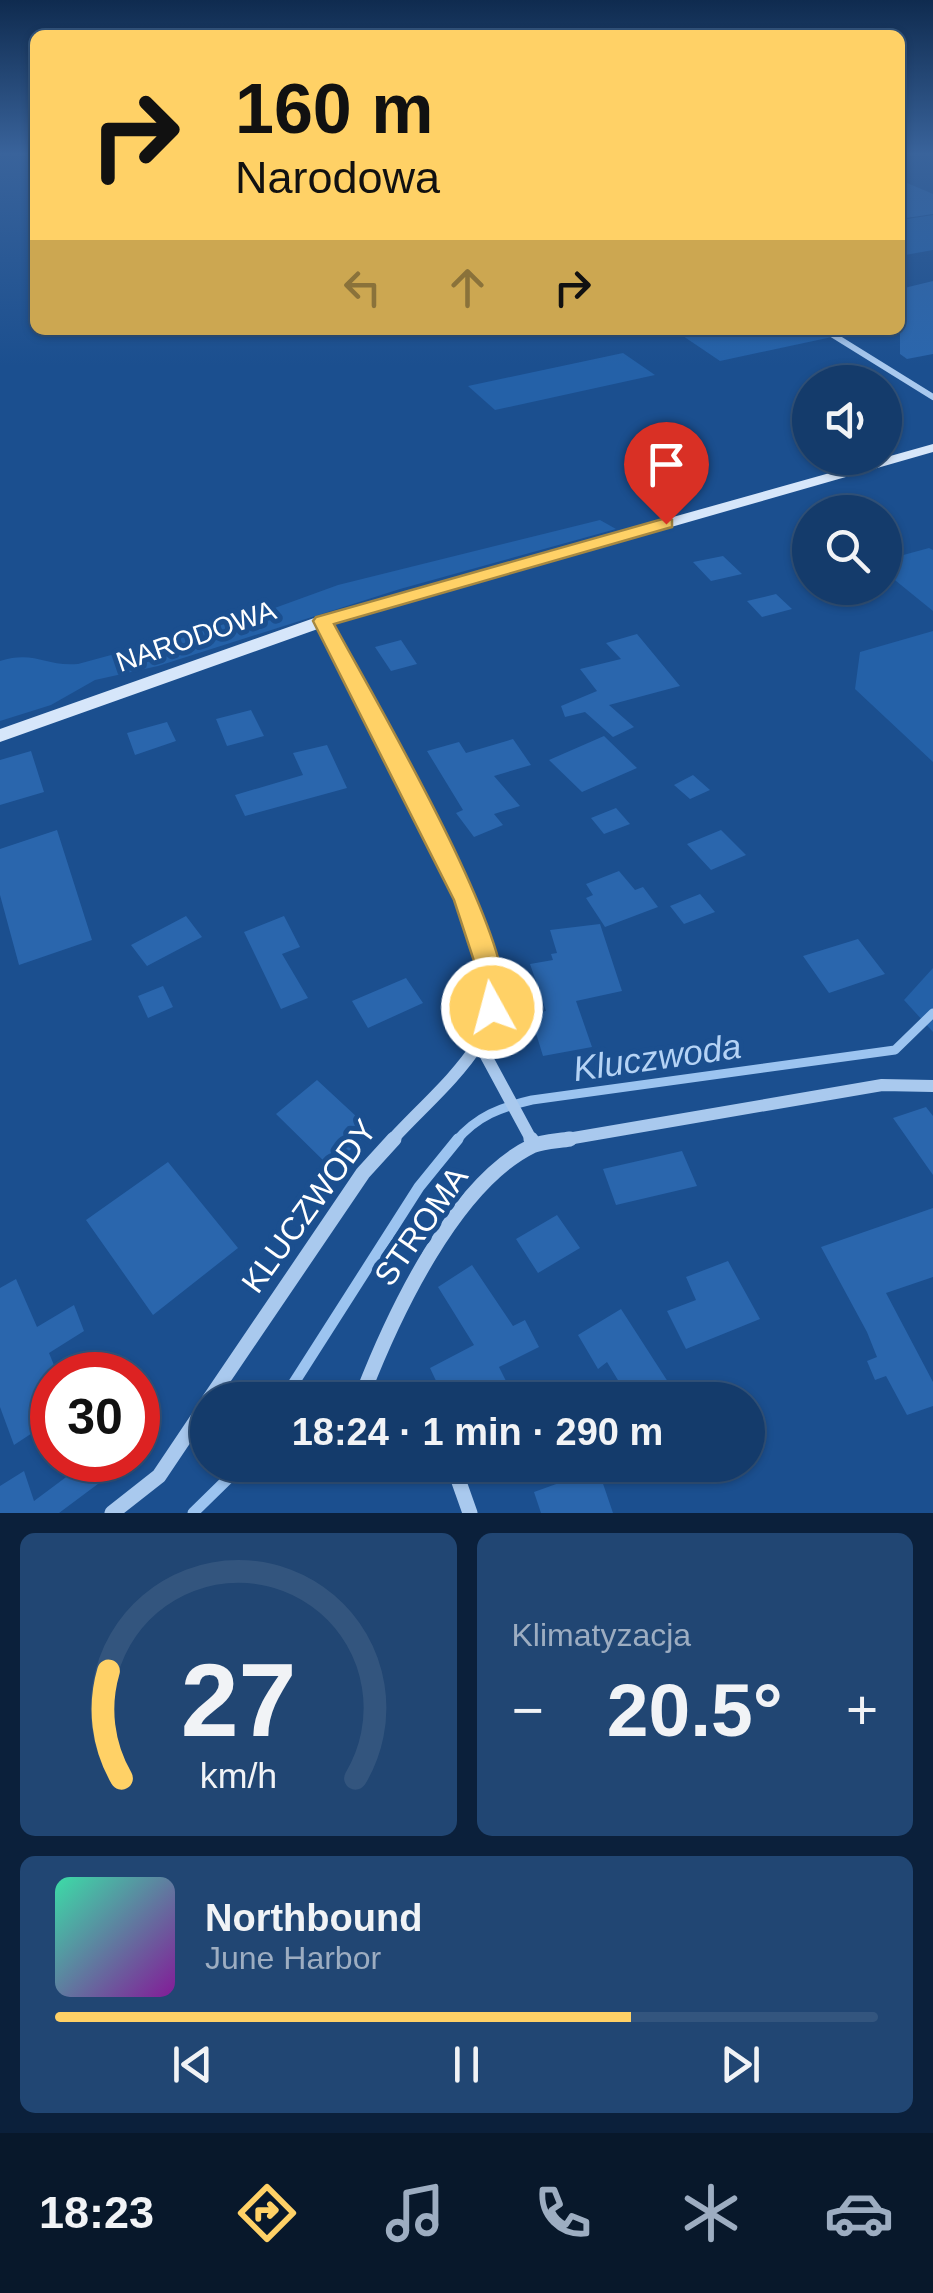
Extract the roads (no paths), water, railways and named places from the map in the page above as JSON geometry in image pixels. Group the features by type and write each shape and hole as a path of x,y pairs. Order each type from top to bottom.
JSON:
{"street":[{"path":"833,335 933,397"},
{"name":"NARODOWA","path":"0,736 323,621 933,448"},
{"name":"KLUCZWODY","path":"221,1382 363,1173 480,1044 492,1008 488,964 466,900 323,621"},
{"path":"480,1044 534,1145 882,1085 933,1086"},
{"name":"STROMA","path":"366,1382 388,1324 456,1220 492,1176 534,1145"},
{"name":"KLUCZWODY","path":"112,1513 159,1476 190,1429"},
{"path":"459,1482 470,1513"}],"waterway":[{"name":"Kluczwoda","path":"458,1139 490,1114 532,1100 895,1050 933,1013"},
{"name":"Kluczwoda","path":"294,1382 419,1187 458,1139"},
{"name":"Kluczwoda","path":"193,1513 225,1482"}]}
